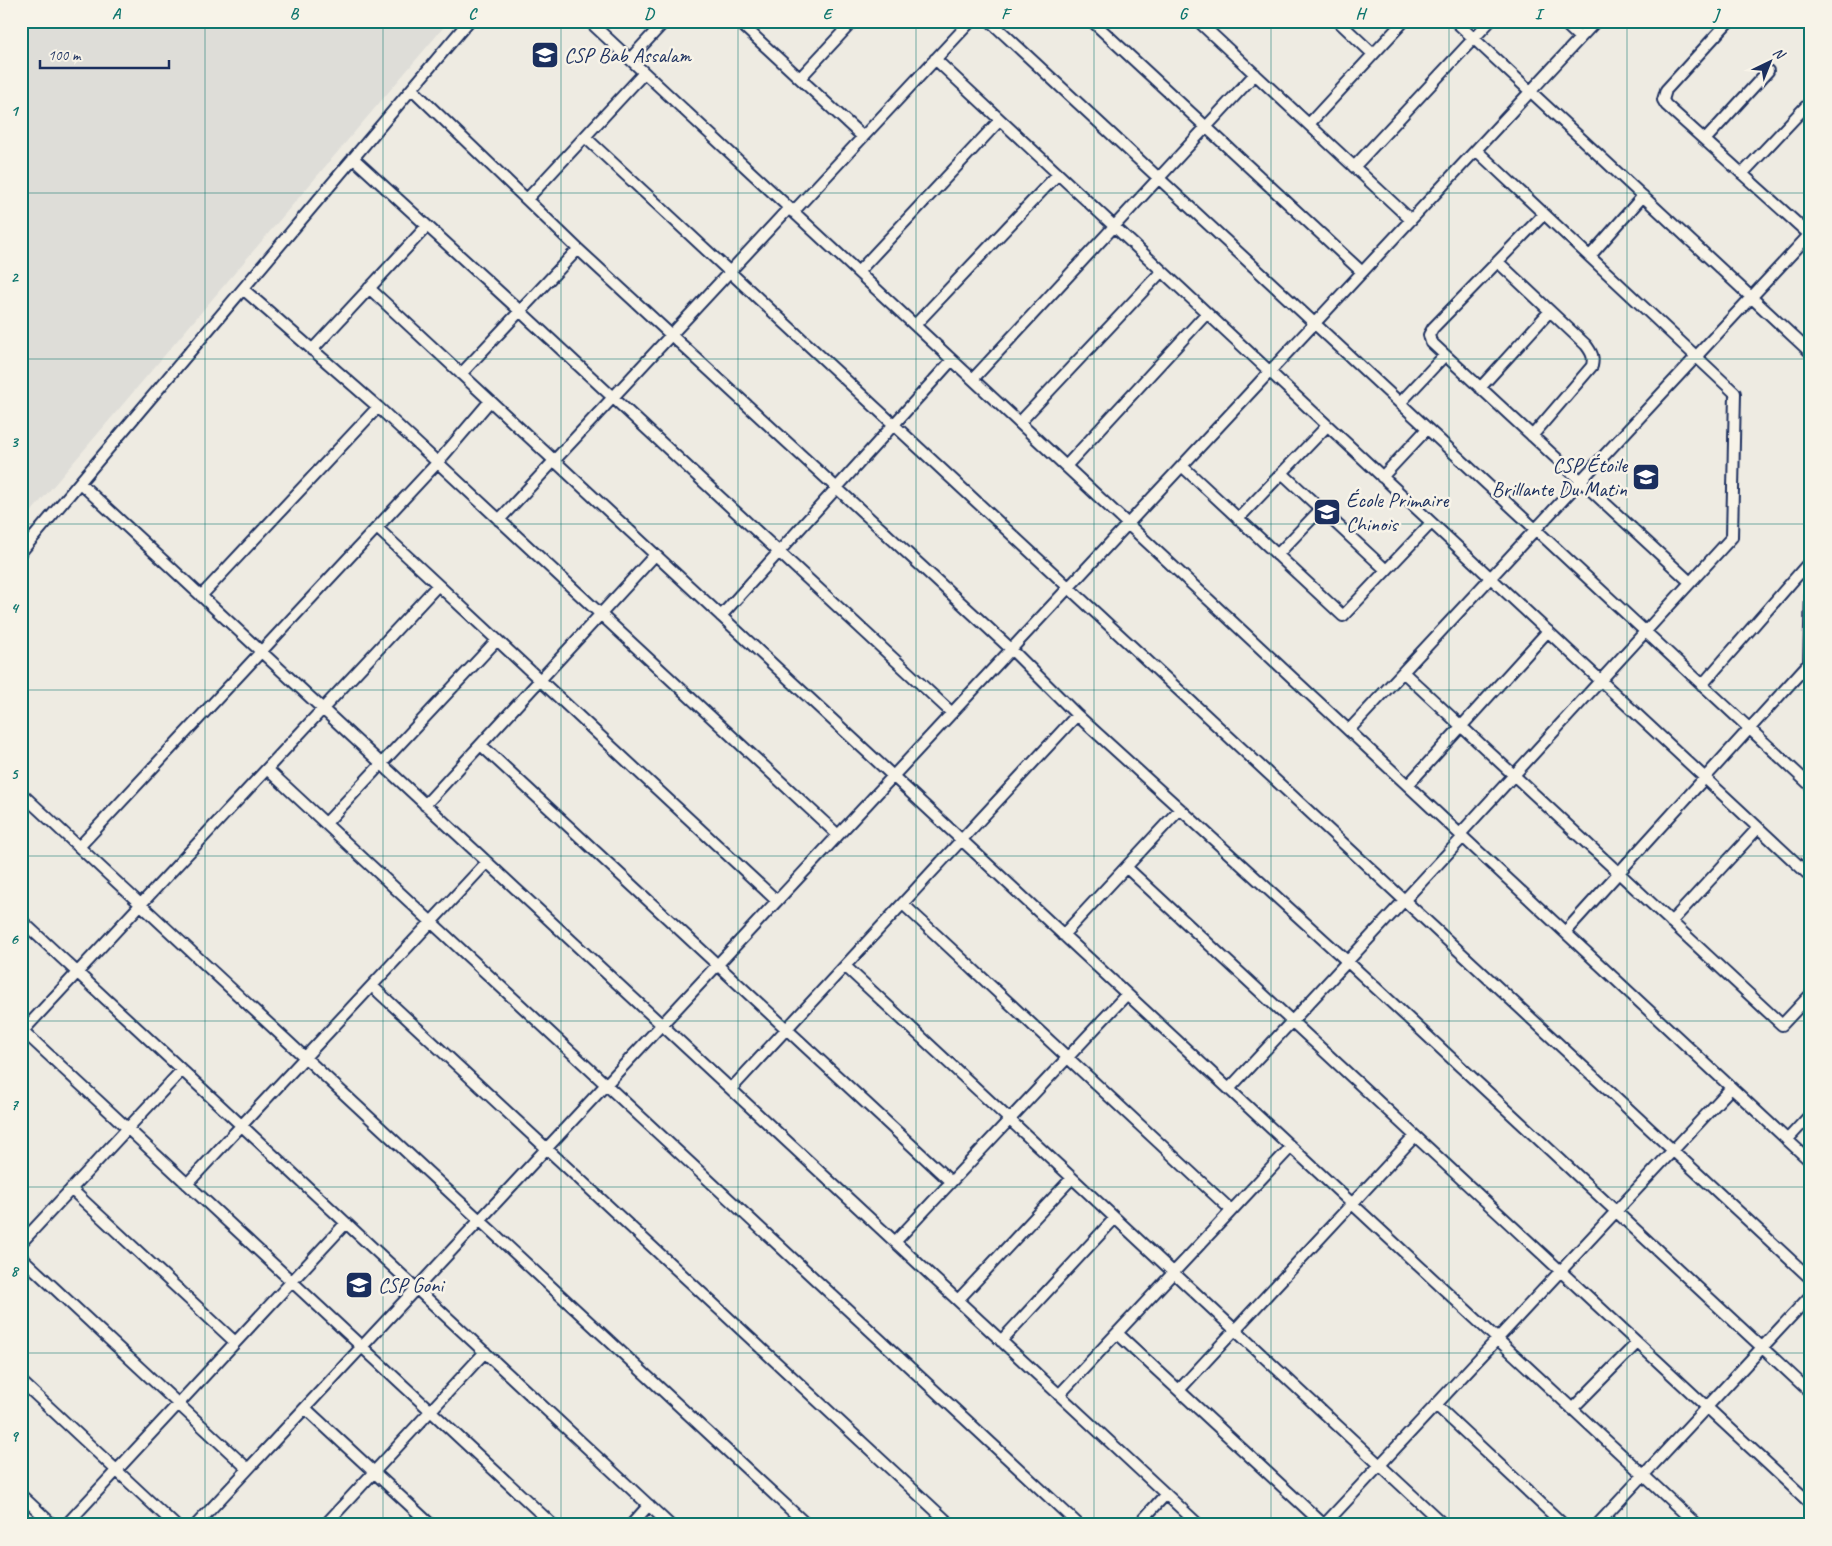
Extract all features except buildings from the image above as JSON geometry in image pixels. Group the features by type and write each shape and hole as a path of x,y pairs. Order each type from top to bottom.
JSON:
{"street":[{"path":"21,552 469,21"},
{"path":"589,21 1811,1162"},
{"path":"630,59 665,21"},
{"path":"738,21 863,137"},
{"path":"800,78 853,21"},
{"path":"499,520 729,272 863,137 971,21"},
{"path":"990,21 1749,729 1808,779"},
{"path":"1092,21 1362,272"},
{"path":"1198,21 1411,220"},
{"path":"1338,21 1373,54"},
{"path":"1308,124 1404,21"},
{"path":"1455,21 1811,353"},
{"path":"1354,167 1490,21"},
{"path":"1562,21 1580,38"},
{"path":"196,1525 1596,21"},
{"path":"1349,730 1810,235 1666,105 1664,100 1666,90 1729,21"},
{"path":"935,59 1811,877"},
{"path":"1705,140 1768,71"},
{"path":"528,198 644,73"},
{"path":"973,379 1255,74"},
{"path":"412,89 528,198 578,249 1012,649 1077,715 1348,962 1811,1393"},
{"path":"1742,174 1811,101"},
{"path":"858,272 1000,120"},
{"path":"585,137 1811,1279"},
{"path":"1229,1089 1348,962 1462,836 1513,775 1732,537 1735,393 1476,150"},
{"path":"353,158 952,713"},
{"path":"915,325 1058,174"},
{"path":"1590,256 1642,196"},
{"path":"1544,214 1433,328 1429,334 1431,342 1690,582"},
{"path":"312,350 427,226"},
{"path":"461,374 578,249"},
{"path":"1498,262 1592,352 1592,366 1532,436"},
{"path":"1020,422 1162,271"},
{"path":"369,288 1697,1525"},
{"path":"243,289 438,462 838,835"},
{"path":"1480,388 1550,311"},
{"path":"1066,466 1207,313"},
{"path":"1400,404 1445,355"},
{"path":"721,616 952,360"},
{"path":"79,847 438,462 490,401"},
{"path":"201,596 378,407"},
{"path":"1238,519 1327,426"},
{"path":"1382,476 1428,429"},
{"path":"1182,466 1343,616 1431,522"},
{"path":"1282,473 1386,570"},
{"path":"80,483 1199,1525"},
{"path":"1278,555 1321,509"},
{"path":"377,528 777,901"},
{"path":"425,805 655,555"},
{"path":"1702,685 1811,560"},
{"path":"438,585 22,1031 553,1525"},
{"path":"1565,932 1809,663 1811,589"},
{"path":"1408,785 1548,631"},
{"path":"326,823 497,640"},
{"path":"1403,672 1782,1025 1811,994"},
{"path":"731,1089 1077,715"},
{"path":"481,745 951,1182"},
{"path":"267,769 1079,1525"},
{"path":"21,793 807,1525"},
{"path":"1063,935 1180,809"},
{"path":"1671,922 1758,828"},
{"path":"187,1184 487,862"},
{"path":"1126,867 1811,1504"},
{"path":"902,904 1231,1210"},
{"path":"21,920 670,1525"},
{"path":"845,966 1444,1525"},
{"path":"372,986 951,1525"},
{"path":"895,1242 1127,994"},
{"path":"21,1242 182,1070"},
{"path":"1117,1332 1324,1525 1731,1088"},
{"path":"1787,1140 1811,1114"},
{"path":"1179,1390 1416,1136"},
{"path":"1059,1395 1291,1146"},
{"path":"958,1300 1072,1178"},
{"path":"71,1189 235,1342"},
{"path":"1001,1341 1115,1218"},
{"path":"66,1525 346,1223"},
{"path":"21,1258 248,1469"},
{"path":"1597,1525 1811,1295"},
{"path":"1572,1409 1638,1343"},
{"path":"324,1525 485,1352"},
{"path":"21,1382 175,1525"},
{"path":"1436,1405 1564,1525"},
{"path":"305,1408 431,1525"},
{"path":"1138,1525 1166,1494"},
{"path":"21,1495 53,1525"},
{"path":"631,1525 649,1505"}],"shaded area":[{"path":"21,21 449,21 21,524"}],"place":[{"name":"CSP Bab Assalam","path":"545,55"},
{"name":"CSP Étoile Brillante Du Matin","path":"1646,477"},
{"name":"École Primaire Chinois","path":"1327,512"},
{"name":"CSP Goni","path":"359,1285"}]}
